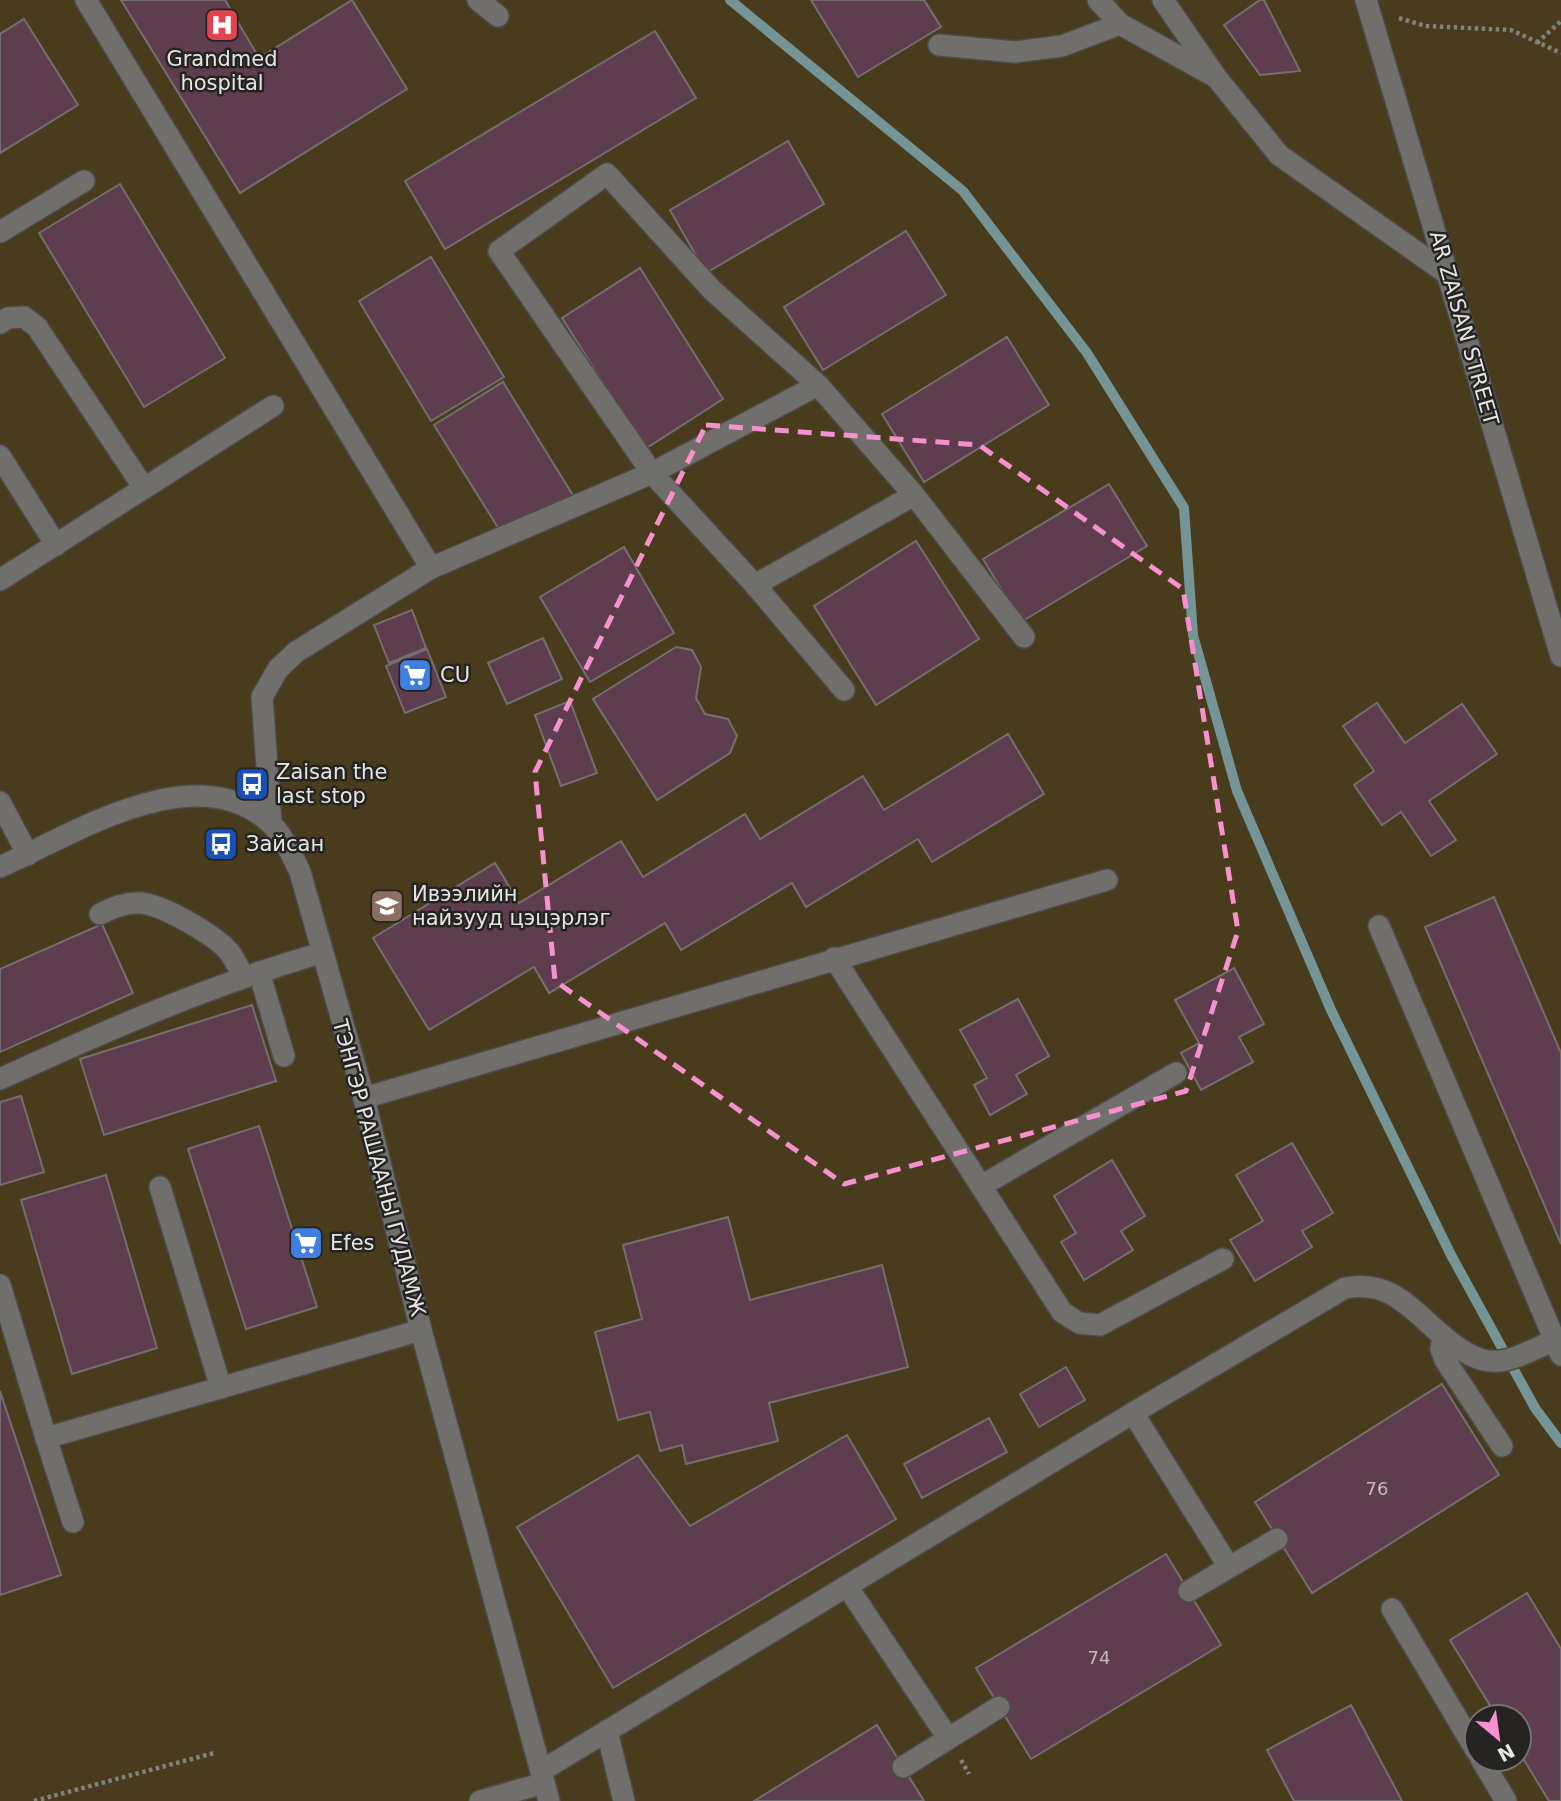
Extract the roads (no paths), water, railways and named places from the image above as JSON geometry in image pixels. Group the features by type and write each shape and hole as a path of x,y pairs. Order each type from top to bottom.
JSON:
{"street":[{"path":"86,0 431,568"},
{"path":"478,0 498,16"},
{"path":"1098,0 1120,24 1216,77"},
{"path":"1163,0 1216,77 1279,155 1449,275"},
{"name":"AR ZAISAN STREET","path":"1367,4 1561,656"},
{"path":"939,44 1016,52 1062,46 1120,24"},
{"path":"844,690 755,585 652,473 499,251 607,174 712,290 818,386 914,495 1024,637"},
{"path":"0,232 84,181"},
{"path":"0,323 8,318 24,317 37,327 144,488"},
{"path":"271,823 261,722 262,697 278,669 296,652 431,568 652,473 818,386"},
{"path":"0,580 273,406"},
{"path":"0,456 56,545"},
{"path":"755,585 914,495"},
{"name":"ТЭНГЭР РАШААНЫ ГУДАМЖ","path":"0,867 125,808 155,801 215,796 243,803 271,823 300,872 363,1098 421,1330 545,1785"},
{"path":"0,802 28,855"},
{"path":"363,1098 1107,880"},
{"path":"100,914 116,905 143,903 212,936 251,974 284,1056"},
{"path":"480,1801 545,1785 607,1731 1345,1288 1371,1286 1387,1290 1469,1355 1496,1363 1506,1363 1557,1347 1379,926"},
{"path":"0,1079 127,1020 251,974 321,953"},
{"path":"834,958 1062,1312 1079,1324 1100,1325 1223,1259"},
{"path":"981,1186 1176,1073"},
{"path":"160,1187 221,1388"},
{"path":"0,1285 73,1522"},
{"path":"46,1438 421,1330"},
{"path":"1443,1336 1441,1349 1445,1360 1502,1446"},
{"path":"1133,1413 1229,1567"},
{"path":"1189,1591 1277,1539"},
{"path":"848,1586 948,1738"},
{"path":"1392,1609 1463,1728"},
{"path":"903,1767 999,1707"},
{"path":"607,1731 624,1801"},
{"path":"1489,1773 1506,1801"}],"waterway":[{"path":"730,0 963,191 1087,353 1184,508 1193,635 1237,791 1331,1010 1451,1255 1535,1408 1561,1443"}],"place":[{"name":"Grandmed hospital","path":"222,25"},
{"name":"CU","path":"415,675"},
{"name":"Zaisan the last stop","path":"252,784"},
{"name":"Зайсан","path":"221,844"},
{"name":"Ивээлийн найзууд цэцэрлэг","path":"387,906"},
{"name":"Efes","path":"306,1243"}]}
